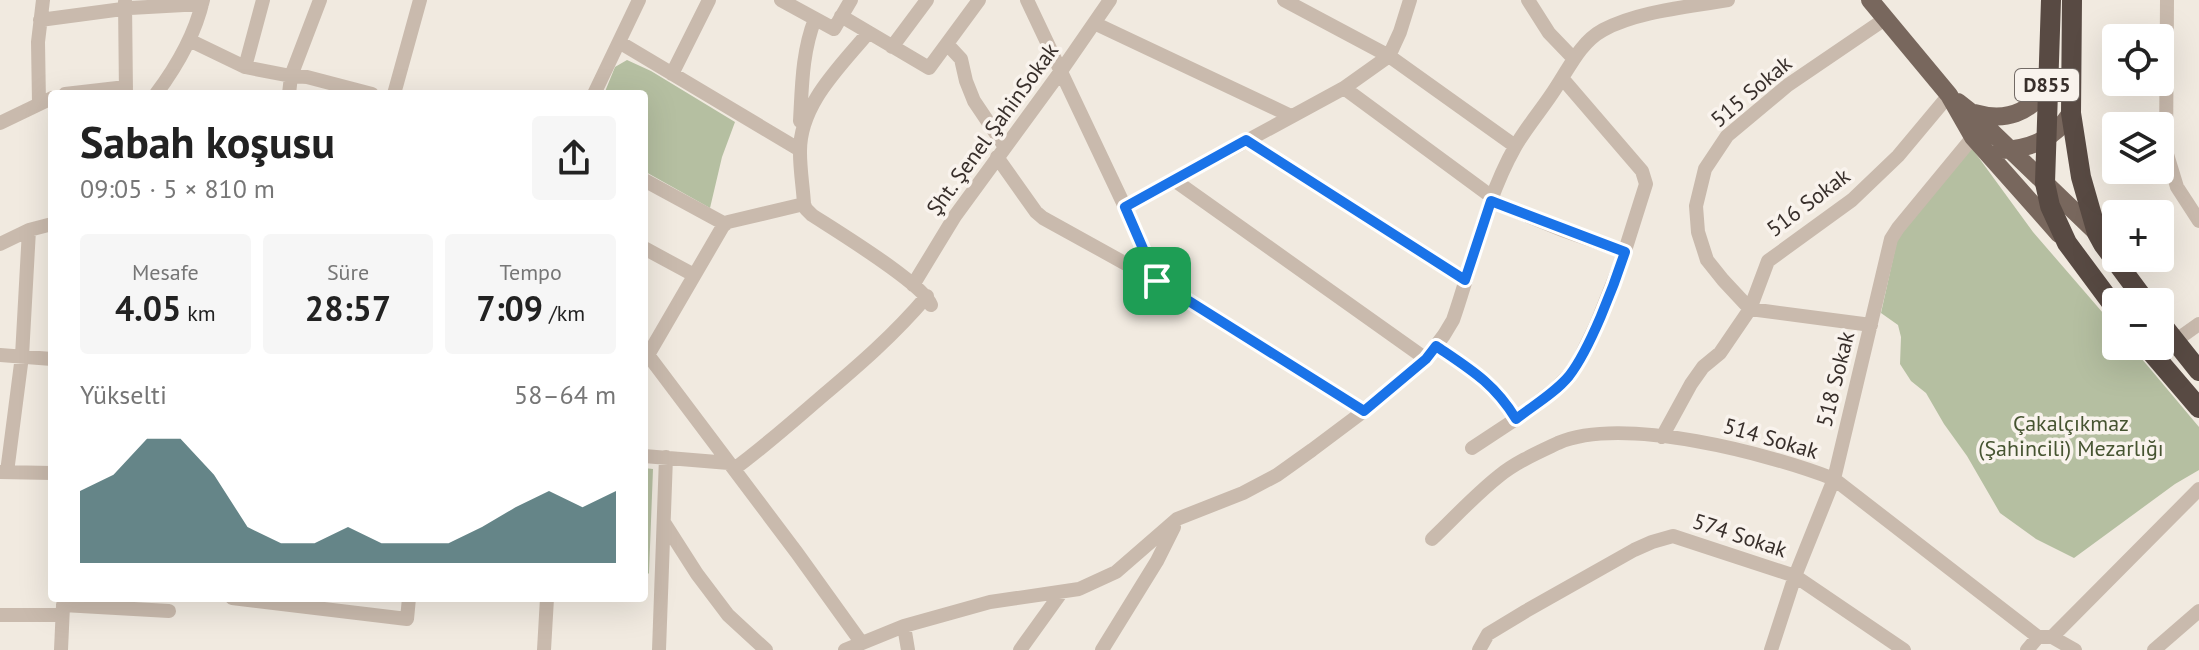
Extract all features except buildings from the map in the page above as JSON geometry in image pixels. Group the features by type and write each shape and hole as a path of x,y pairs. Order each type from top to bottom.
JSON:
{"highway":[{"name":"D855","path":"2051,0 2044,177 2050,206 2067,243 2102,290"},
{"name":"D855","path":"2072,0 2071,113 2081,177 2097,233 2136,288"},
{"path":"2175,341 2199,371"},
{"path":"2158,360 2199,408"}],"main road":[{"path":"1870,0 1949,95 1978,143 2067,243"},
{"path":"1972,113 1995,118 2013,115 2032,105 2047,86"},
{"path":"1949,95 2044,177 2097,233"},
{"path":"1978,143 2010,150 2027,148 2057,131 2071,113"}],"street":[{"path":"0,123 45,100 38,52 43,0"},
{"path":"245,67 263,0"},
{"path":"289,90 291,76 320,0"},
{"path":"395,90 420,0"},
{"path":"596,90 639,0"},
{"path":"672,74 709,0"},
{"path":"781,0 815,19 837,22 868,33 929,68 979,0"},
{"path":"837,22 851,0"},
{"path":"892,47 927,0"},
{"path":"1027,0 1157,281"},
{"name":"Şht. Şenel ŞahinSokak","path":"913,285 955,216 1110,0"},
{"path":"1284,0 1389,56 1515,146"},
{"path":"1125,207 1344,88 1389,56 1410,0"},
{"path":"1529,0 1549,33 1574,59"},
{"path":"845,650 904,626 990,602 1061,593 1091,585 1116,572 1177,519 1243,493 1277,475 1364,411 1426,359 1453,320 1492,199 1515,146 1574,59 1594,36 1645,16 1728,0"},
{"path":"2167,0 2166,151 2177,187 2199,221"},
{"path":"40,20 125,4 203,2 189,40 159,90"},
{"path":"125,4 126,90"},
{"path":"648,456 731,466 772,440 931,300 806,209 800,150 802,76 806,46 815,19"},
{"name":"515 Sokak","path":"1750,309 1707,260 1701,246 1696,206 1705,169 1727,136 1788,85 1885,19"},
{"path":"1094,23 1291,116"},
{"path":"800,150 808,113 824,87 868,33"},
{"path":"189,40 245,67 307,77 357,90"},
{"path":"619,42 800,150"},
{"path":"947,44 961,59 974,101 1036,212 1157,281 1364,411"},
{"path":"1472,448 1556,388 1578,362 1625,252 1646,184 1642,171 1562,78"},
{"path":"1344,88 1492,199 1625,252"},
{"name":"516 Sokak","path":"1662,437 1691,384 1703,367 1720,353 1750,309 1768,261 1852,200 1898,156 1949,95"},
{"path":"1246,140 1465,280"},
{"name":"518 Sokak","path":"1771,650 1795,576 1834,479 1894,234 1978,143"},
{"path":"1174,180 1426,359"},
{"path":"648,182 725,224"},
{"path":"648,352 725,224 804,204"},
{"path":"0,244 48,225"},
{"path":"29,230 22,356 3,472 48,473"},
{"path":"648,250 694,275"},
{"path":"1750,309 1871,325"},
{"path":"2175,341 2199,324"},
{"path":"1436,346 1484,378 1516,419"},
{"path":"0,355 48,359"},
{"path":"648,358 861,642"},
{"name":"514 Sokak","path":"1432,539 1501,474 1560,442 1609,434 1662,437 1728,447 1803,467 1834,479 2045,637 2075,650"},
{"path":"659,650 666,457"},
{"path":"2027,650 2045,637 2199,489"},
{"path":"1102,650 1157,561 1177,519"},
{"path":"665,523 697,574 728,615 766,650"},
{"name":"574 Sokak","path":"1479,650 1488,634 1526,611 1634,550 1673,536 1795,576 1904,650"},
{"path":"648,585 662,587"},
{"path":"1020,650 1061,593"},
{"path":"265,602 407,619 409,602"},
{"path":"544,650 547,602"},
{"path":"61,650 63,606"},
{"path":"0,615 63,606 169,611"},
{"path":"2154,650 2199,611"},
{"path":"904,626 908,650"}],"green space":[{"path":"627,60 651,71 735,122 722,157 710,208 648,173 648,90 606,90 615,67"},
{"name":"Çakalçıkmaz (Şahincili) Mezarlığı","path":"1971,147 2033,232 2102,312 2102,360 2143,360 2199,427 2199,470 2074,558 2036,539 2000,513 1926,393 1911,381 1900,364 1898,325 1881,313 1898,236"},
{"path":"648,468 653,469 648,574"}],"route":[{"path":"1246,140 1465,280 1491,201 1625,252 1578,362 1556,388 1516,419 1484,378 1436,346 1426,359 1364,411 1157,281 1125,207 1246,140"}]}
